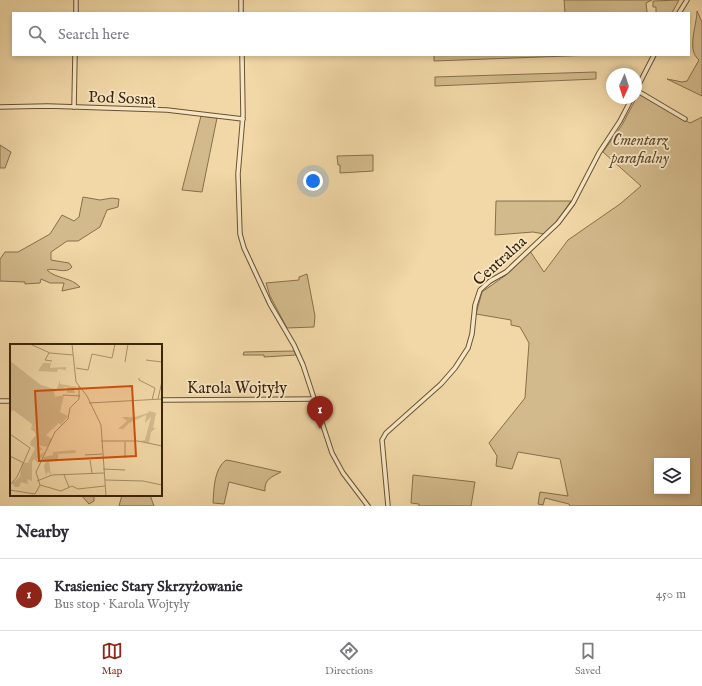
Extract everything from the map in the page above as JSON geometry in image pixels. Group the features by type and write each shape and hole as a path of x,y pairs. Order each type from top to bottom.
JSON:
{"street":[{"path":"76,0 76,12"},
{"path":"241,0 241,12"},
{"path":"680,12 687,0"},
{"path":"74,107 75,56"},
{"path":"242,56 243,119 238,174 240,234 244,248 270,304 294,345 332,453 368,506"},
{"path":"642,78 653,56"},
{"path":"642,94 685,119"},
{"name":"Centralna","path":"388,506 382,440 386,433 441,384 455,368 468,348 472,334 475,305 480,290 490,281 506,272 562,219 573,203 599,153 620,121 629,104"},
{"name":"Pod Sosną","path":"0,107 74,107 167,110 243,119"},
{"name":"Karola Wojtyły","path":"162,400 314,399"}],"green space":[{"path":"564,0 652,0 646,3 647,12 565,12"},
{"path":"679,0 673,12 656,12 656,7 653,7 653,1"},
{"path":"697,11 702,22 702,96 667,79 682,82 687,81 699,60 695,56 693,50 693,37"},
{"path":"434,56 567,56 434,61"},
{"path":"596,72 596,79 435,86 435,77"},
{"name":"Cmentarz parafialny","path":"642,95 690,123 702,117 702,506 570,506 569,504 545,498 543,505 538,504 540,492 568,496 560,459 518,452 512,469 496,466 497,456 489,443 525,398 529,343 520,327 511,325 511,320 476,314 482,292 506,275 530,251 544,272 568,240 620,204 641,186 603,152 622,125 633,104 642,104"},
{"path":"201,116 217,118 202,192 182,190"},
{"path":"0,145 11,152 5,168 0,168"},
{"path":"373,155 373,171 340,173 340,165 338,165 337,156"},
{"path":"83,197 100,200 112,198 119,199 118,207 107,210 100,227 78,241 67,241 51,252 51,260 69,263 72,267 63,271 53,269 47,270 55,275 72,281 80,287 62,291 64,283 50,283 41,279 40,283 25,284 25,282 0,281 0,259 5,252 18,252 50,234 62,215 74,221 79,217"},
{"path":"496,201 571,201 558,220 544,234 533,232 495,235"},
{"path":"307,274 315,316 314,327 287,328 270,296 266,283 299,280 299,277"},
{"path":"294,351 296,355 264,357 264,355 243,355 244,352"},
{"path":"226,460 281,472 267,481 265,491 229,482 224,504 213,503 214,485 217,474 219,468"},
{"path":"413,475 475,482 471,506 419,506 419,504 411,503"},
{"path":"82,496 94,496 94,501 89,504"},
{"path":"122,496 150,496 154,506 119,506"}],"place":[{"name":"Krasieniec Stary Skrzyżowanie","path":"320,429"}]}
